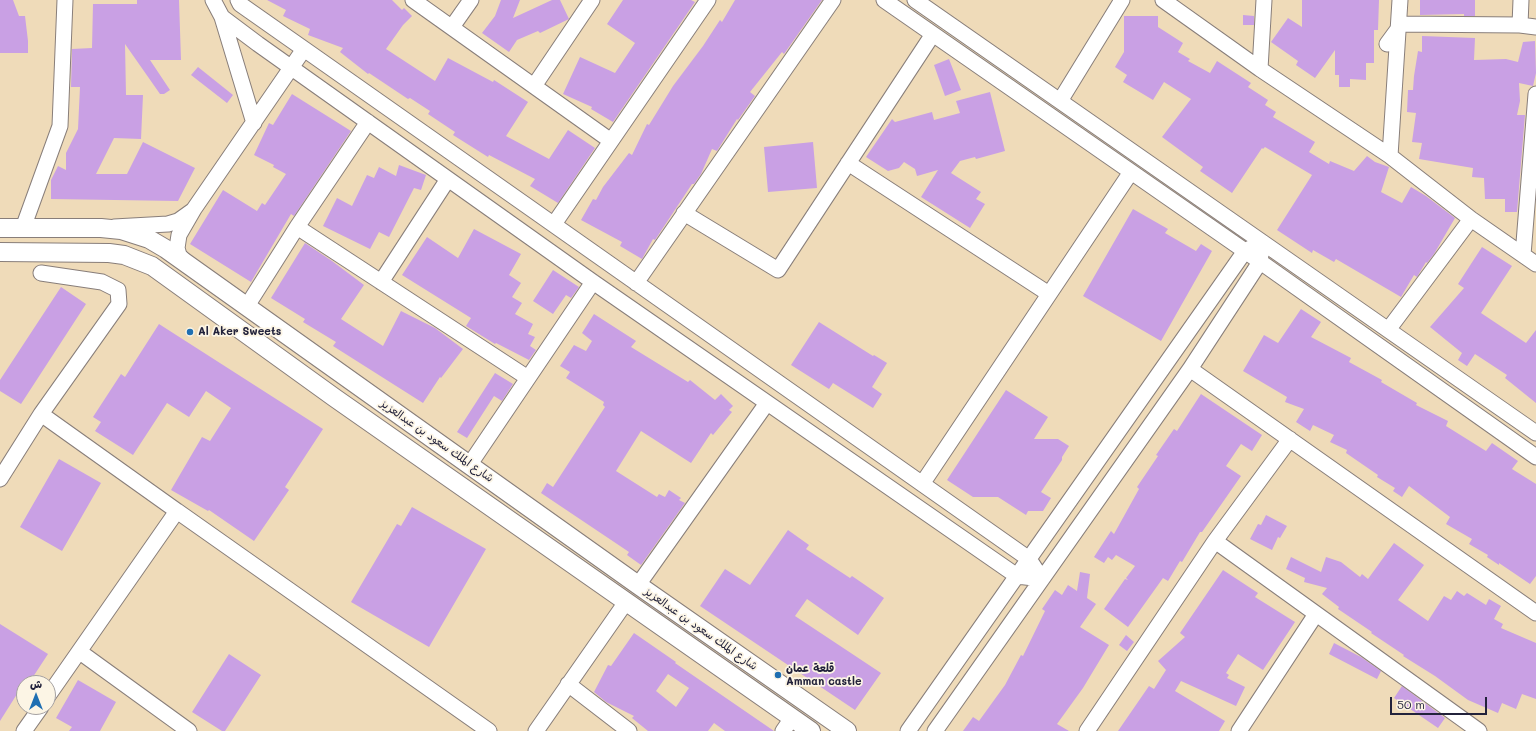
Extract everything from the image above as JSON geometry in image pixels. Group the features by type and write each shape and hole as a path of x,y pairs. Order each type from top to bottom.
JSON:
{"main road":[{"name":"شارع الملك سعود بن عبدالعزيز","path":"0,228 101,228 121,230 149,239 184,261 638,585 846,731"},
{"name":"شارع الملك سعود بن عبدالعزيز","path":"0,252 109,253 138,259 152,266 334,398 626,602 788,725 810,731"},
{"path":"334,398 331,389 336,385 343,386 400,426 440,443"}],"street":[{"path":"23,228 60,126 65,0"},
{"path":"213,0 222,17 254,123"},
{"path":"238,0 240,4 1029,559 1042,579"},
{"path":"413,0 611,141"},
{"path":"452,27 471,0"},
{"path":"534,86 592,0"},
{"path":"554,224 708,0"},
{"path":"636,282 833,0"},
{"path":"884,0 1245,251 1536,457"},
{"path":"915,0 1536,433"},
{"path":"1060,101 1122,0"},
{"path":"1163,0 1260,69 1390,156 1471,219 1536,264"},
{"path":"1260,69 1264,0"},
{"path":"1390,156 1400,0"},
{"path":"1520,25 1521,0"},
{"path":"222,17 291,68 593,282 1017,576 1042,579"},
{"path":"1399,24 1520,25 1536,27"},
{"path":"1387,44 1398,29 1399,24"},
{"path":"684,213 778,270 933,34"},
{"path":"184,261 179,255 177,242 179,235 194,209 304,49"},
{"path":"1523,255 1534,150 1536,94"},
{"path":"247,306 368,122"},
{"path":"848,163 1049,294"},
{"path":"922,484 1130,172"},
{"path":"381,282 448,179"},
{"path":"101,228 135,225 156,226 168,224 184,218 194,209"},
{"path":"1388,330 1471,219"},
{"path":"297,228 528,378"},
{"path":"908,731 1245,251 1262,242"},
{"path":"935,731 1190,369 1260,262 1262,242"},
{"path":"0,479 41,414 119,304 118,290 102,282 41,273"},
{"path":"470,464 593,282"},
{"path":"1190,369 1533,605"},
{"path":"638,585 767,403"},
{"path":"41,414 489,731"},
{"path":"1087,731 1215,541 1290,439"},
{"path":"56,685 177,510"},
{"path":"1215,541 1479,731"},
{"path":"536,731 626,602"},
{"path":"1239,731 1316,614"},
{"path":"80,652 172,726 189,731"},
{"path":"568,684 629,731"},
{"path":"24,731 35,715"}],"building":[{"path":"0,0 13,0 19,16 25,16 28,53 0,53"},
{"path":"137,0 179,0 181,60 150,60 170,90 164,94 160,94 125,44 126,95 143,95 141,139 114,138 96,174 127,174 143,142 195,168 178,201 51,199 51,180 58,166 66,170 66,153 78,129 80,87 71,87 72,49 92,48 93,4 137,4"},
{"path":"267,0 392,0 402,10 404,8 412,16 403,25 386,49 435,81 448,58 493,82 494,80 528,102 506,136 549,159 568,130 595,148 558,203 530,186 535,179 489,155 488,157 453,135 455,132 428,114 430,111 410,98 408,99 369,73 368,74 340,52 343,48 308,35 310,29 283,16 286,10"},
{"path":"501,0 520,0 513,18 552,0 560,0 569,19 540,33 538,31 517,40 509,52 482,33 495,16"},
{"path":"623,0 691,0 695,2 613,122 591,109 592,107 563,94 580,57 615,73 635,43 607,24"},
{"path":"735,0 822,0 784,54 782,52 750,92 755,96 738,120 737,119 717,151 712,149 701,174 694,184 692,184 655,240 653,239 642,259 620,246 622,242 581,220 593,199 596,200 603,187 629,153 632,155 647,124 649,125 673,86 703,46 720,20 722,22"},
{"path":"1302,0 1379,0 1378,30 1374,30 1374,63 1366,63 1366,80 1350,79 1350,87 1339,87 1339,75 1335,75 1335,50 1315,78 1296,65 1298,61 1271,42 1288,18 1302,27"},
{"path":"1420,0 1475,0 1475,16 1464,16 1464,14 1420,15"},
{"path":"1243,15 1254,16 1254,25 1243,25"},
{"path":"1124,16 1158,16 1158,27 1183,43 1178,52 1190,59 1188,61 1210,73 1217,61 1251,83 1248,87 1268,100 1265,105 1276,112 1273,117 1315,142 1309,152 1329,164 1330,161 1354,171 1367,156 1375,162 1389,167 1381,192 1402,203 1411,187 1426,196 1455,218 1434,254 1427,263 1426,262 1417,277 1414,275 1401,297 1336,259 1334,262 1313,250 1312,253 1277,230 1312,175 1265,147 1263,149 1262,148 1232,193 1200,171 1203,167 1162,137 1191,99 1164,82 1153,100 1123,82 1127,75 1115,67 1124,52"},
{"path":"1422,36 1475,38 1474,60 1506,59 1518,62 1523,42 1535,41 1536,73 1533,86 1519,83 1520,101 1517,115 1525,115 1517,212 1505,212 1505,199 1485,199 1484,178 1472,177 1473,168 1419,159 1422,143 1412,142 1416,113 1407,112 1408,90 1413,90 1418,51 1422,52"},
{"path":"949,59 961,90 945,96 934,65"},
{"path":"198,67 233,95 227,103 191,75"},
{"path":"990,92 1005,151 976,159 975,157 960,161 951,173 981,192 976,199 985,204 970,228 921,197 938,170 917,176 915,169 904,162 899,168 888,171 866,157 892,119 895,122 932,112 934,120 960,113 956,101"},
{"path":"292,94 351,131 294,216 291,214 251,282 190,244 223,190 257,211 262,203 265,205 286,174 273,167 274,165 254,155 269,123 273,125"},
{"path":"813,142 817,188 768,192 764,147"},
{"path":"399,165 426,175 421,190 414,188 389,237 379,232 370,249 323,226 337,198 352,206 367,175 374,178 379,167 396,176"},
{"path":"1133,209 1168,229 1165,233 1196,251 1201,244 1212,251 1161,341 1083,296"},
{"path":"474,229 521,254 509,275 521,283 512,297 522,303 515,314 533,324 528,334 535,337 530,346 536,350 529,360 496,343 495,344 466,326 471,318 402,275 427,237 458,258"},
{"path":"305,243 364,285 341,319 383,346 401,311 435,328 463,349 441,378 440,377 423,403 333,346 336,342 303,322 305,319 271,298"},
{"path":"1482,247 1512,266 1481,313 1526,343 1536,330 1536,403 1505,378 1507,375 1475,354 1467,366 1458,360 1462,353 1430,327 1464,288 1458,284"},
{"path":"553,270 579,287 571,298 566,295 553,314 533,301"},
{"path":"61,287 86,304 21,404 0,391 0,380"},
{"path":"1301,309 1321,322 1311,337 1351,358 1349,362 1382,380 1381,382 1417,403 1416,405 1448,421 1446,426 1486,451 1492,443 1518,461 1512,469 1536,484 1536,576 1530,584 1499,563 1499,565 1487,557 1488,555 1469,544 1472,539 1446,524 1450,517 1409,486 1402,497 1393,491 1395,488 1377,477 1378,475 1346,453 1347,450 1330,442 1334,435 1313,425 1310,431 1296,422 1304,409 1285,402 1287,397 1243,371 1264,335 1278,343"},
{"path":"594,314 636,341 631,347 688,382 690,380 715,400 721,394 733,406 729,410 732,412 713,435 711,433 691,463 641,431 616,471 657,497 659,494 665,497 669,490 681,498 679,500 685,503 641,565 627,555 629,552 541,493 547,483 553,487 605,407 603,405 604,402 566,378 570,372 560,366 574,345 586,351 592,341 582,333"},
{"path":"819,322 873,356 874,355 887,363 872,387 882,394 873,408 833,383 829,389 791,365"},
{"path":"159,324 323,429 285,487 289,490 254,541 209,510 208,511 171,490 202,437 210,441 231,408 206,391 189,417 167,403 133,455 95,431 101,422 93,417 121,374 125,377"},
{"path":"495,373 513,384 502,401 494,396 467,438 457,432"},
{"path":"1006,390 1048,417 1034,439 1058,439 1069,446 1062,457 1062,460 1041,492 1051,498 1043,511 1028,511 1026,515 998,497 973,497 947,480"},
{"path":"1201,394 1262,435 1252,451 1241,444 1226,466 1241,476 1202,532 1200,532 1182,562 1180,561 1168,581 1163,578 1128,627 1104,609 1125,579 1128,580 1126,578 1135,566 1116,555 1112,560 1108,557 1104,563 1094,557 1111,531 1114,534 1139,489 1137,487 1158,456 1156,455 1174,429 1177,431"},
{"path":"59,459 101,483 62,551 20,527"},
{"path":"412,507 486,549 429,647 351,602 397,524 401,526"},
{"path":"1266,515 1287,526 1280,538 1278,537 1272,550 1250,539 1258,524 1261,525"},
{"path":"788,530 809,545 806,549 850,578 852,576 884,598 858,635 807,599 795,616 881,673 855,710 700,606 725,569 750,585"},
{"path":"1394,543 1424,565 1398,600 1428,621 1444,596 1451,600 1457,591 1464,596 1467,593 1486,605 1489,599 1501,606 1494,619 1503,624 1501,628 1536,643 1536,699 1522,694 1516,709 1502,703 1498,713 1468,700 1435,676 1403,656 1404,655 1338,609 1339,607 1322,594 1327,588 1304,582 1305,578 1286,569 1291,557 1321,572 1326,557 1341,562 1360,577 1362,574 1368,579"},
{"path":"1223,570 1258,593 1255,597 1295,622 1263,670 1238,654 1226,673 1229,675 1227,678 1245,687 1236,706 1181,681 1175,691 1225,721 1219,731 1118,731 1149,686 1154,689 1166,670 1158,661 1185,637 1180,633"},
{"path":"1080,572 1090,574 1087,598 1096,604 1080,627 1109,645 1083,688 1057,724 1069,731 963,731 973,717 979,721 1005,685 1021,655 1023,656 1045,611 1042,609 1055,590 1062,595 1068,585 1077,591"},
{"path":"0,624 48,654 34,675 16,675 16,696 0,721"},
{"path":"634,633 774,731 725,731 714,723 708,731 648,731 632,718 634,716 606,702 594,692 608,665 611,666","holes":["668,674 689,688 676,707 656,691"]},
{"path":"1126,635 1134,642 1127,651 1119,645"},
{"path":"1334,643 1361,657 1381,671 1377,679 1329,654"},
{"path":"229,654 261,675 225,731 222,731 192,712"},
{"path":"78,680 116,702 100,731 69,731 72,727 56,718"},
{"path":"1402,686 1445,718 1438,728 1394,698"}],"place":[{"name":"Al Aker Sweets","path":"190,332"},
{"name":"قلعة عمان Amman castle","path":"778,675"}]}
